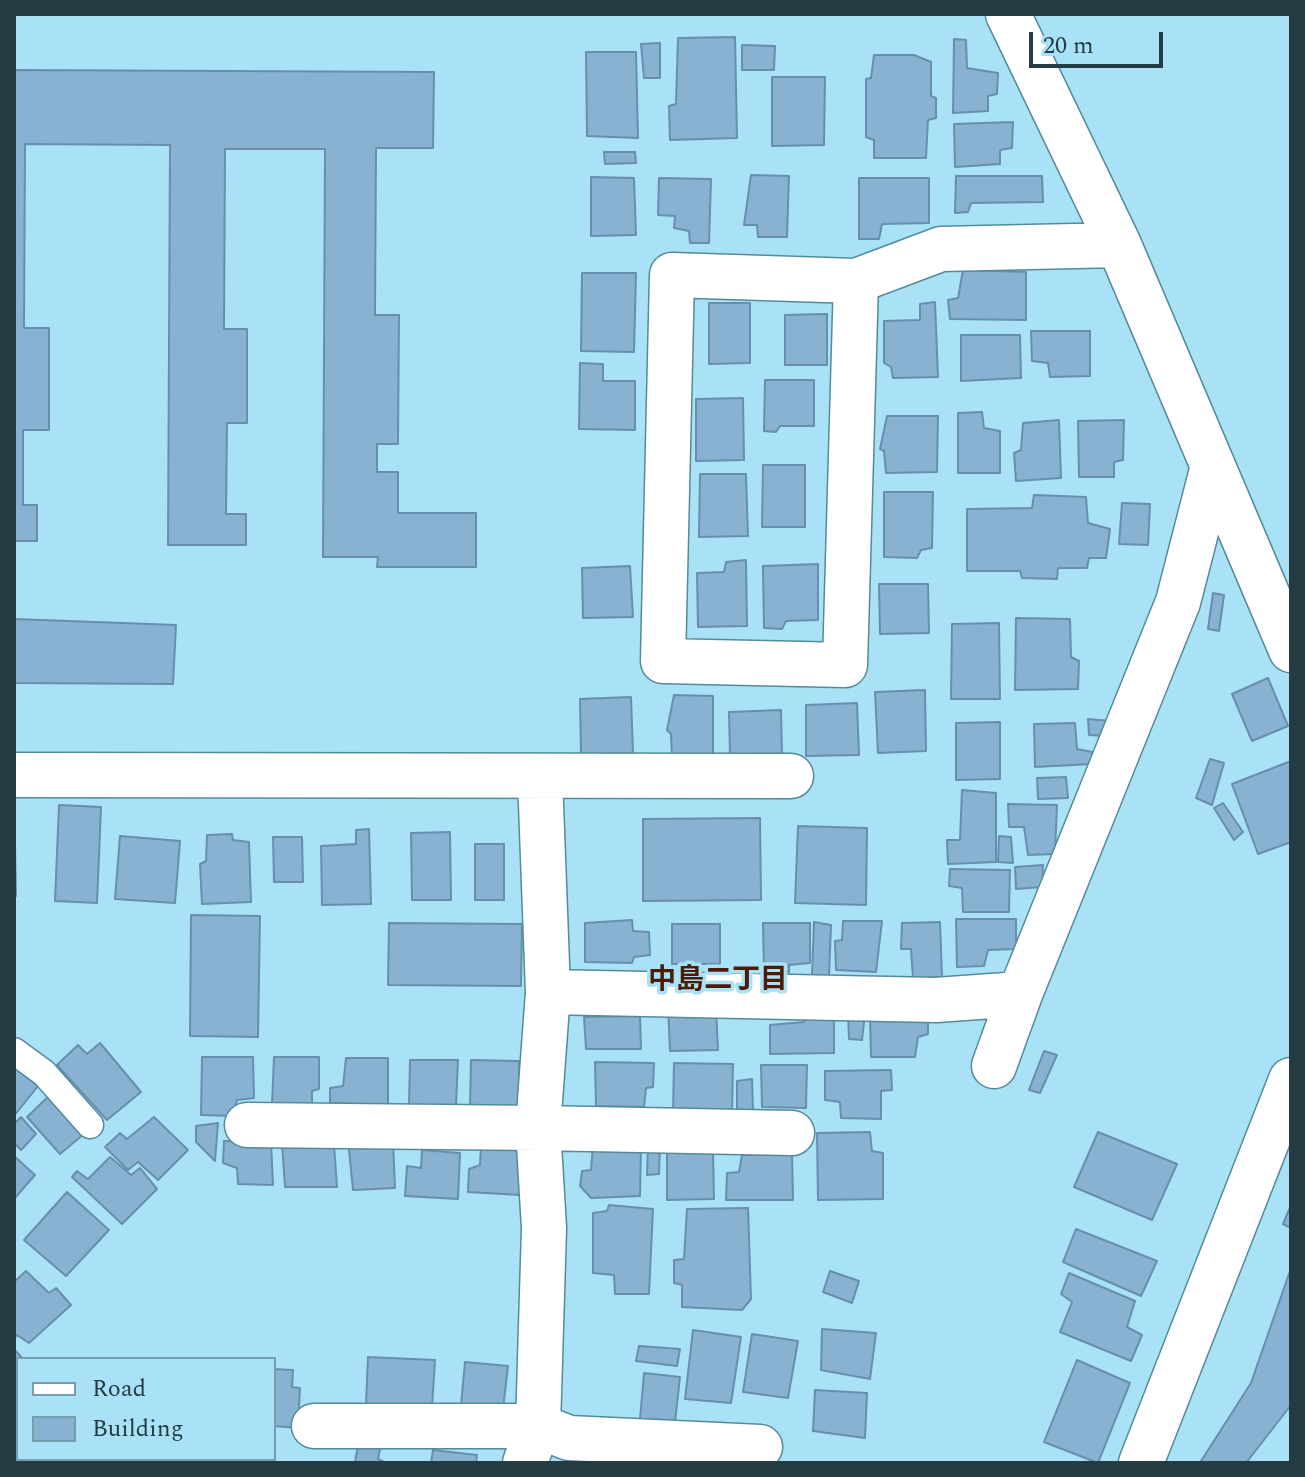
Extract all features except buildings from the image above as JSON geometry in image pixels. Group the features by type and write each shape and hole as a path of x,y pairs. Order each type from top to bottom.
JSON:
{"street":[{"path":"1008,14 1119,245 1291,650"},
{"path":"856,281 845,665 663,661 672,275 856,281 941,249 1119,245"},
{"path":"994,1066 1178,602 1213,466"},
{"path":"14,775 791,776"},
{"path":"532,1444 544,1228 538,1128 548,992 540,777"},
{"path":"548,992 936,1000 1020,994"},
{"path":"1141,1463 1291,1080"},
{"path":"247,1125 792,1133"},
{"path":"314,1426 532,1444 569,1438 760,1447"}],"lane":[{"path":"14,1051 44,1073 90,1125"}],"district":[{"name":"中島二丁目","path":"718,983"}]}
